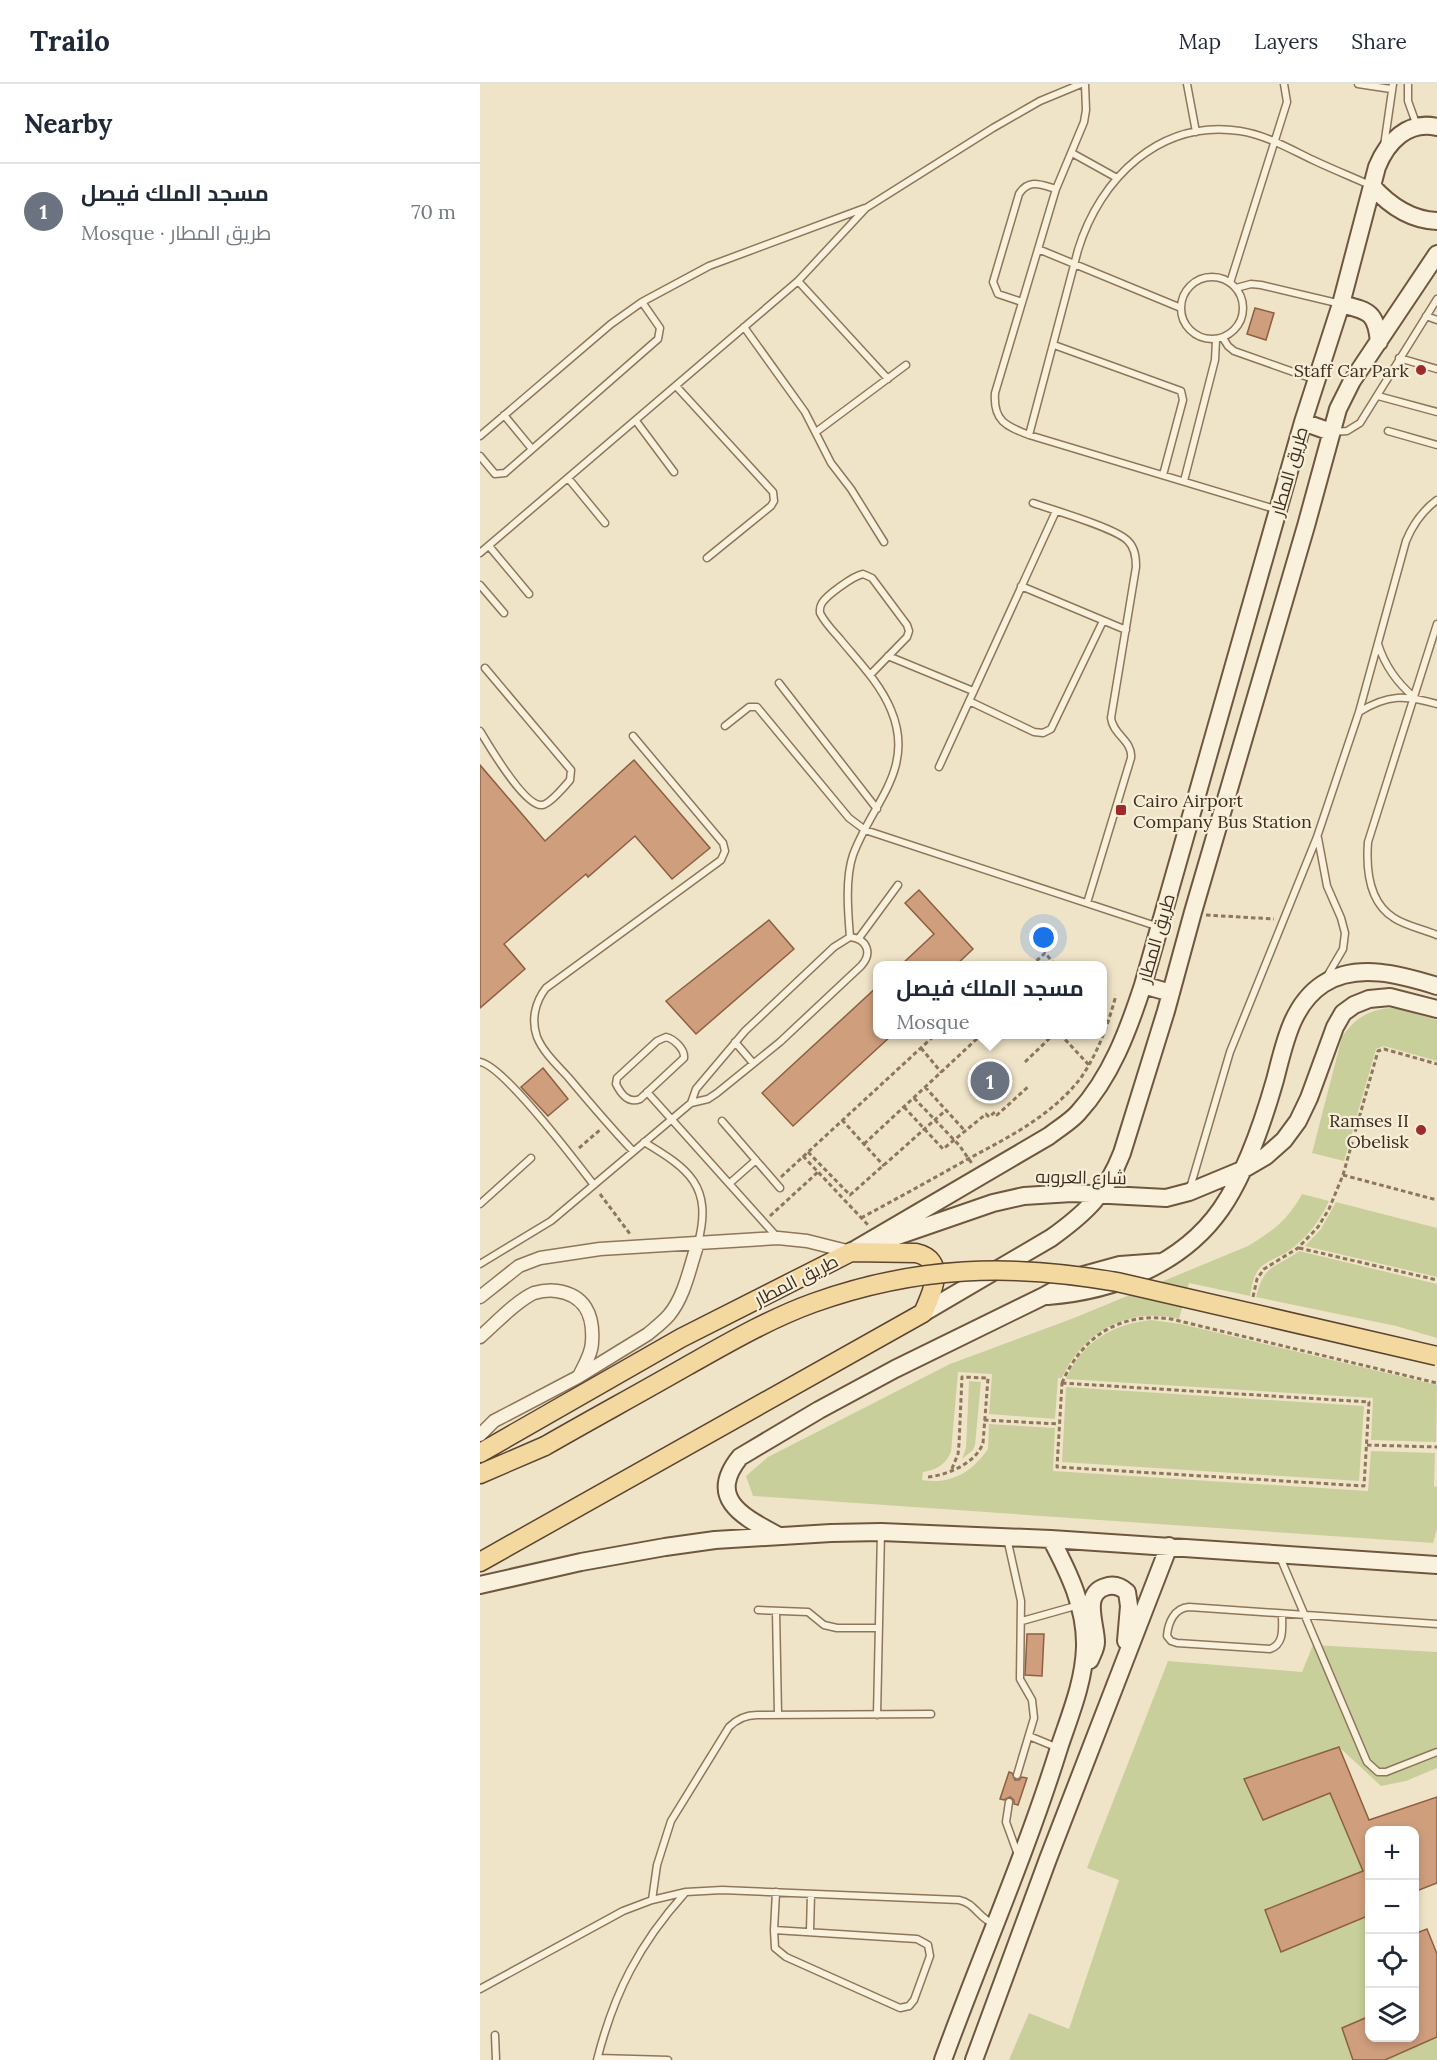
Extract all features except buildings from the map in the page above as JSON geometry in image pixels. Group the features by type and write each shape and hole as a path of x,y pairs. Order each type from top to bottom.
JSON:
{"main road":[{"name":"طريق المطار","path":"480,1453 681,1338 851,1252 1049,1136 1078,1114 1102,1083 1130,1024 1143,985 1303,422 1341,304 1383,153 1391,141 1403,132 1417,127 1437,127"},
{"path":"1372,186 1392,206 1404,213 1437,221"},
{"name":"طريق المطار","path":"480,1562 923,1313 1051,1238 1089,1209 1102,1194 1113,1176 1122,1153 1172,993 1192,913 1306,526 1331,432 1346,390 1437,254"},
{"path":"1341,304 1360,309 1372,316 1378,328 1379,342"},
{"path":"1303,422 1331,432"},
{"path":"1167,903 1192,913"},
{"path":"777,1535 745,1518 735,1509 729,1499 728,1477 740,1457 876,1379 1044,1296 1085,1292 1106,1287 1144,1272 1161,1262 1187,1244 1221,1210 1242,1170 1260,1125 1288,1031 1310,996 1323,984 1351,974 1387,973 1437,986"},
{"path":"1143,985 1172,993"},
{"name":"شارع العروبه","path":"851,1252 993,1203 1024,1196 1050,1193 1102,1194 1156,1199 1189,1192 1242,1170 1284,1140 1298,1122 1335,1027 1343,1013 1354,1005 1369,999 1390,997 1437,1010"},
{"path":"851,1252 916,1253 928,1258 934,1268 935,1276 932,1292 923,1313"},
{"path":"480,1474 544,1446 771,1320 812,1303 854,1290 941,1273 985,1269 1030,1270 1084,1276 1437,1356"},
{"path":"480,1586 620,1554 716,1540 777,1535 881,1532 1051,1539 1437,1564"},
{"path":"1051,1539 1072,1582 1080,1605 1085,1647 1081,1679"},
{"path":"974,2060 1123,1662 1169,1546"},
{"path":"943,2060 1049,1783 1081,1679 1096,1646 1092,1601 1095,1593 1106,1586 1121,1587 1127,1592 1129,1600 1123,1662"}],"street":[{"path":"480,1297 519,1266 540,1258 600,1249 778,1238 807,1241 851,1252"},
{"path":"480,1435 494,1421 578,1377 648,1334 670,1314 683,1286 698,1243"},
{"path":"480,1337 523,1300 535,1293 550,1290 567,1293 582,1301 590,1315 592,1328 592,1344 578,1377"}],"lane":[{"path":"480,436 610,324 642,302 709,266 866,208 993,128 1040,102 1083,84 1086,96 1084,122 1056,189 995,393 994,404 1002,422 1029,435 1278,510"},
{"path":"1187,84 1196,132"},
{"path":"1233,285 1287,102 1284,84"},
{"path":"1358,84 1392,87 1383,153"},
{"path":"1408,84 1408,100 1417,127"},
{"path":"1029,435 1088,221 1105,192 1117,178 1157,145 1196,132 1241,131 1276,142 1372,186"},
{"path":"1072,153 1117,178"},
{"path":"1022,302 998,294 993,282 1019,194 1025,186 1034,183 1056,189"},
{"path":"480,553 798,280 866,208"},
{"path":"1038,249 1180,308"},
{"path":"1209,277 1224,279 1233,285 1243,301 1243,316 1236,330 1219,339 1201,338 1188,329 1181,316 1180,308 1184,294 1194,282 1209,277"},
{"path":"798,280 888,379"},
{"path":"1233,285 1261,285 1341,304"},
{"path":"1331,432 1347,430 1360,423 1437,299"},
{"path":"480,456 492,472 498,475 505,473 658,339 660,328 642,302"},
{"path":"1426,316 1437,320"},
{"path":"744,327 802,408 831,463 851,489 884,542"},
{"path":"1219,339 1234,351 1317,380"},
{"path":"1184,482 1219,339"},
{"path":"1054,345 1180,391 1183,400 1163,475"},
{"path":"1399,358 1437,369"},
{"path":"816,432 906,365"},
{"path":"676,386 773,492 774,496 771,506 707,558"},
{"path":"1378,396 1437,412"},
{"path":"504,415 532,449"},
{"path":"636,421 674,472"},
{"path":"1388,431 1437,446"},
{"path":"568,478 605,524"},
{"path":"1189,1192 1230,1052 1317,837 1359,712 1406,541 1413,524 1426,508 1437,500"},
{"path":"1033,503 1118,534 1132,546 1136,557 1112,718 1114,730 1130,746 1131,758 1088,903"},
{"path":"939,767 1056,511"},
{"path":"489,546 528,594"},
{"path":"850,938 848,906 853,855 897,765 899,741 891,710 870,675 820,613 825,600 858,575 863,574 872,578 909,628 907,637 870,675"},
{"path":"480,585 504,613"},
{"path":"1021,586 1126,630"},
{"path":"969,701 1034,732 1042,733 1051,729 1055,725 1103,621"},
{"path":"1437,624 1368,842 1367,872 1379,904 1387,913 1396,919 1437,935"},
{"path":"1377,642 1394,677 1414,697"},
{"path":"888,656 974,691"},
{"path":"480,732 521,790 534,803 546,804 570,780 571,770 485,669"},
{"path":"779,683 877,809"},
{"path":"1359,712 1389,698 1414,697 1437,704"},
{"path":"725,726 749,707 757,707 849,818 865,830 1160,927"},
{"path":"633,736 723,843 725,851 721,860 546,988 539,996 535,1008 536,1035 543,1048 607,1124 633,1151"},
{"path":"1317,837 1327,886 1346,933 1343,949 1323,984"},
{"path":"859,938 898,885"},
{"path":"480,1264 551,1221 671,1118 691,1103 708,1099 788,1035 867,960 868,952 865,944 859,938 850,938 834,947 756,1019 696,1089 691,1103"},
{"path":"661,1038 669,1038 682,1050 684,1058 648,1092 636,1100 630,1100 617,1088 615,1081 657,1041 661,1038"},
{"path":"735,1042 753,1063"},
{"path":"480,1062 492,1066 542,1119 594,1185"},
{"path":"648,1092 778,1238"},
{"path":"722,1121 777,1185"},
{"path":"644,1142 676,1161 693,1179 704,1208 703,1225 698,1243"},
{"path":"480,1204 531,1158"},
{"path":"730,1183 756,1160"},
{"path":"877,1714 881,1532"},
{"path":"1007,1537 1019,1588 1022,1621 1020,1679 1032,1700 1034,1710 1017,1775"},
{"path":"1279,1554 1367,1762 1378,1772 1386,1772 1437,1752"},
{"path":"1022,1621 1080,1605"},
{"path":"1282,1614 1281,1639 1277,1647 1270,1650 1177,1643 1171,1641 1167,1636 1174,1614 1184,1607 1437,1624"},
{"path":"758,1611 808,1612 830,1627 879,1628"},
{"path":"776,1611 778,1715"},
{"path":"652,1900 659,1856 671,1821 729,1727 739,1719 751,1715 931,1714"},
{"path":"1029,1736 1059,1748"},
{"path":"1009,1802 1006,1822 1020,1859"},
{"path":"480,1989 623,1911 652,1900 686,1892 722,1890 959,1900 973,1906 985,1920 995,1924"},
{"path":"668,2060 597,2059 610,2013 634,1960 664,1916 686,1892"},
{"path":"774,1930 917,1939 925,1942 930,1948 930,1956 912,2004 905,2008 896,2007 786,1958 775,1947 774,1930 776,1892"},
{"path":"810,1931 811,1894"},
{"path":"495,2035 496,2060"}],"path":[{"path":"1192,913 1284,920"},
{"path":"1036,961 1044,953 1051,961"},
{"path":"1107,1026 1116,995"},
{"path":"777,1185 803,1156 931,1039"},
{"path":"864,1144 978,1039"},
{"path":"1025,1062 1050,1039"},
{"path":"1064,1039 1089,1065"},
{"path":"861,1218 1040,1118 1067,1093 1089,1065 1101,1039"},
{"path":"921,1048 942,1072"},
{"path":"1252,1298 1257,1279 1264,1269 1298,1248 1318,1227 1329,1209 1343,1175 1378,1052 1384,1049 1437,1064"},
{"path":"904,1107 943,1149 986,1114 989,1117 995,1112 997,1115 1029,1086"},
{"path":"925,1088 965,1131"},
{"path":"914,1097 954,1140 980,1176"},
{"path":"808,1152 850,1196 946,1110"},
{"path":"842,1120 884,1166"},
{"path":"570,1155 607,1124"},
{"path":"803,1156 879,1236"},
{"path":"764,1221 818,1172"},
{"path":"1343,1175 1437,1200"},
{"path":"594,1185 630,1233 634,1247"},
{"path":"1298,1248 1437,1280"},
{"path":"1062,1383 1369,1402 1364,1486 1057,1467 1062,1383 1076,1356 1096,1336 1122,1322 1151,1317 1172,1319 1437,1383"},
{"path":"928,1477 951,1471 978,1453 982,1443 987,1378 962,1377 958,1454 951,1471"},
{"path":"984,1419 1059,1425"},
{"path":"1366,1445 1437,1447"}],"green space":[{"path":"1390,1008 1437,1020 1437,1061 1384,1046 1376,1049 1344,1161 1312,1153 1342,1037 1351,1025 1362,1017"},
{"path":"1302,1194 1329,1201 1317,1222 1300,1241 1259,1269 1254,1278 1250,1296 1189,1283 1179,1319 1142,1316 1109,1326 1082,1348 1062,1378 1058,1378 1055,1419 989,1414 992,1374 958,1372 951,1452 940,1466 923,1472 922,1480 942,1480 968,1470 988,1449 989,1424 1055,1428 1053,1471 1368,1491 1371,1451 1435,1453 1434,1486 1437,1487 1437,1529 1433,1543 753,1496 746,1476 768,1457 950,1364 1074,1318 1248,1246 1279,1224"},
{"path":"1336,1202 1437,1228 1437,1277 1305,1246 1321,1229"},
{"path":"1299,1251 1437,1284 1437,1338 1396,1326 1256,1297 1263,1278 1271,1268"},
{"path":"1151,1320 1181,1324 1437,1385 1436,1442 1371,1440 1373,1398 1066,1379 1081,1355 1100,1337 1124,1326"},
{"path":"969,1381 981,1382 975,1445 973,1450 962,1459 966,1448"},
{"path":"1066,1387 1364,1406 1359,1481 1062,1462"},
{"path":"1313,1645 1437,1652 1437,1768 1406,1781 1381,1786 1339,1747 1245,1779 1263,1820 1330,1793 1363,1871 1265,1910 1282,1952 1365,1917 1365,2018 1342,2028 1353,2060 1009,2060 1029,2013 1069,2029 1119,1880 1087,1868 1168,1661 1302,1672"},
{"path":"1437,2037 1437,2060 1385,2060"}],"place":[{"name":"Staff Car Park","path":"1421,370"},
{"name":"Cairo Airport Company Bus Station","path":"1121,810"},
{"name":"مسجد الملك فيصل","path":"990,1081"},
{"name":"Ramses II Obelisk","path":"1421,1130"}]}
